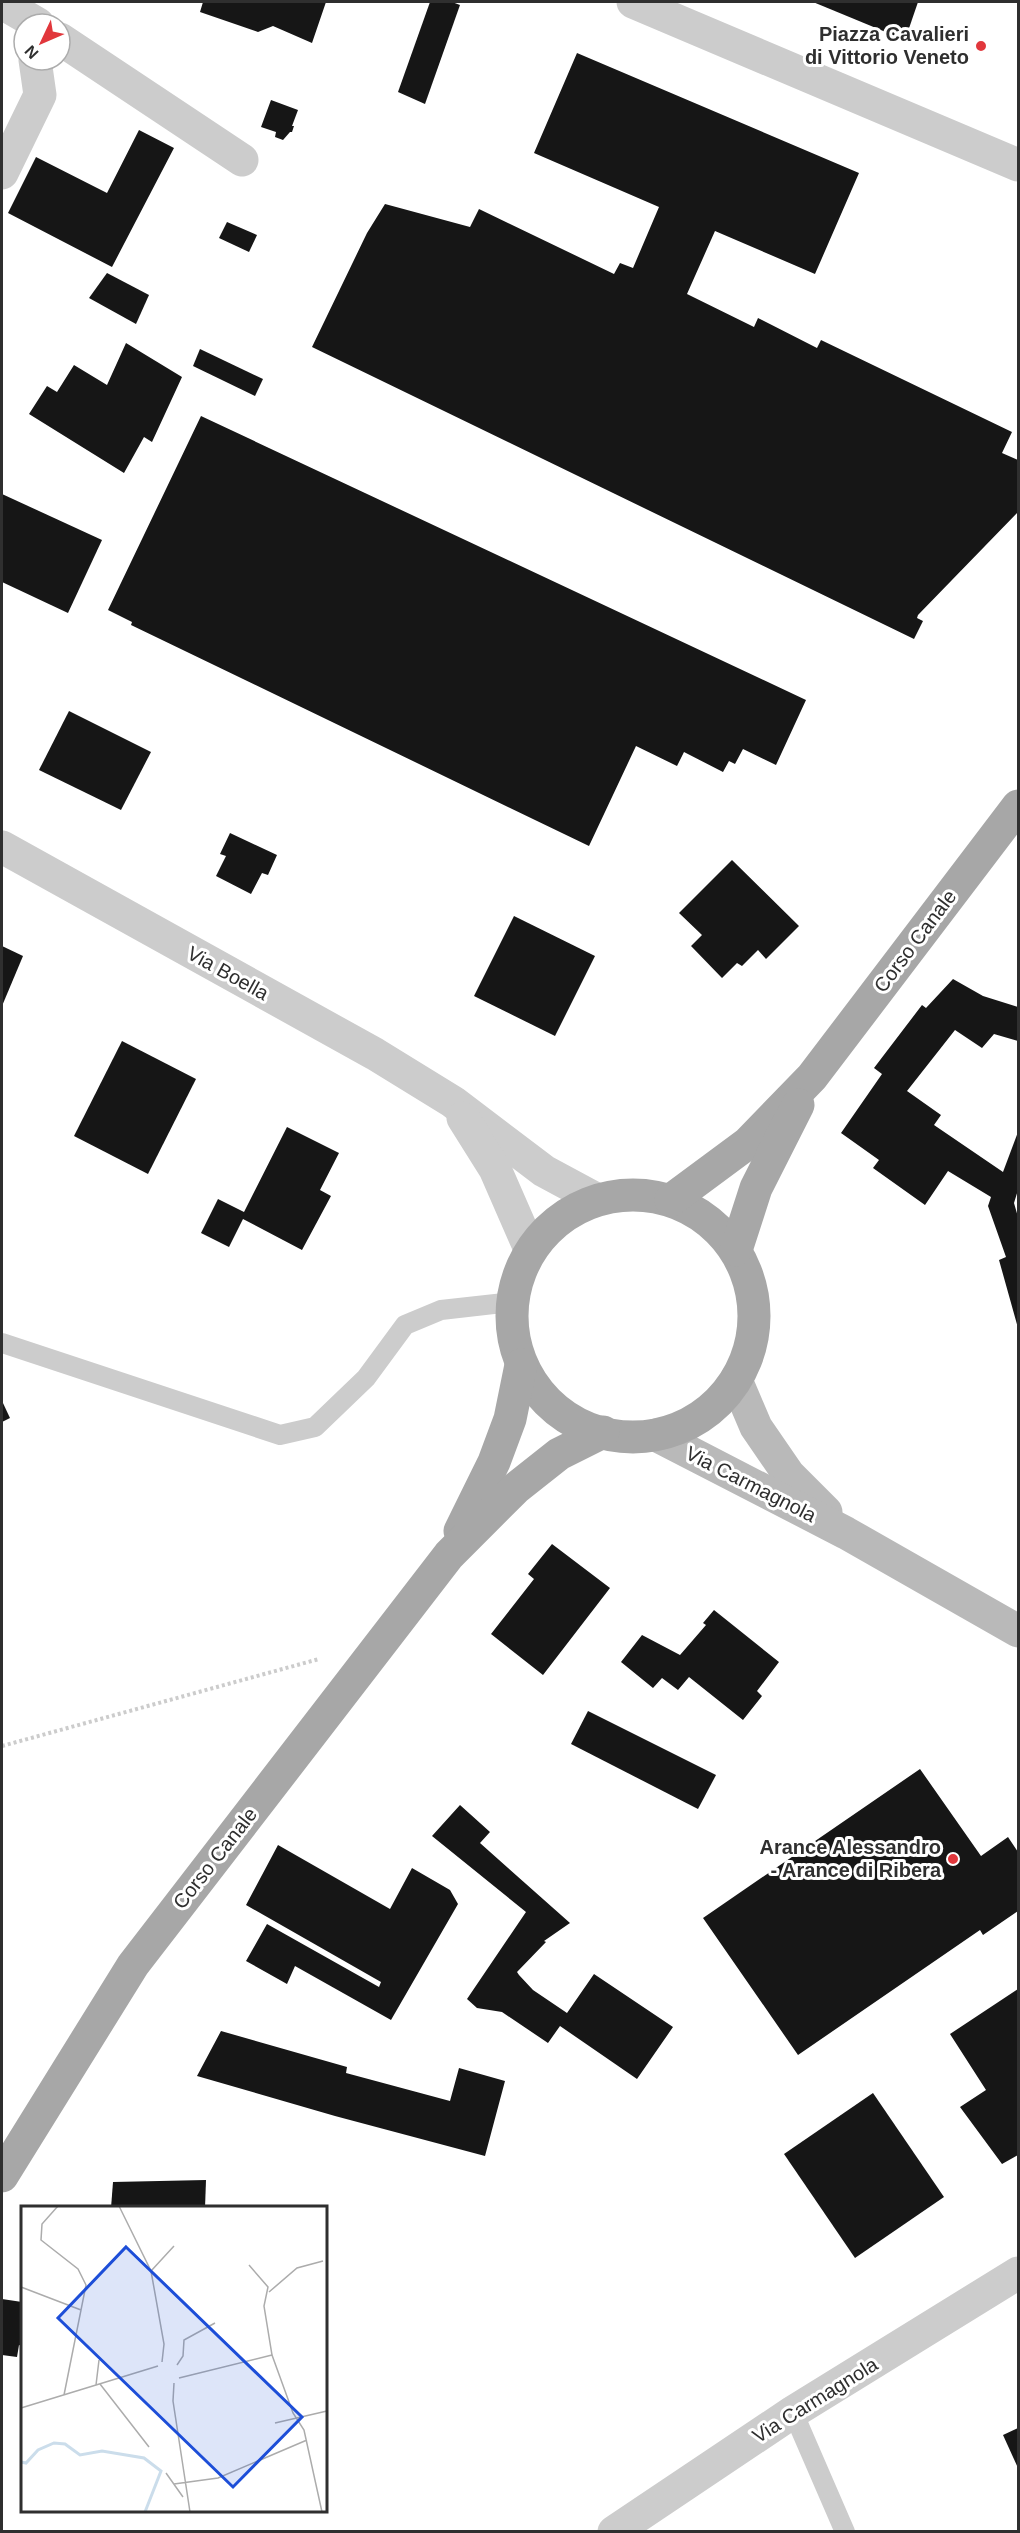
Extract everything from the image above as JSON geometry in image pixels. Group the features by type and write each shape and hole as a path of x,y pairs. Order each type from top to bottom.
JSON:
{"main road":[{"name":"Corso Canale","path":"671,1200 748,1143 812,1077 1018,806"},
{"name":"Corso Canale","path":"736,1250 756,1188 812,1077"},
{"name":"Corso Canale","path":"634,1194 671,1200 708,1220 736,1250 749,1280 754,1312 751,1347 736,1380 716,1405 688,1424 656,1435 623,1437 590,1430 561,1414 537,1391 521,1365 512,1334 512,1302 518,1275 531,1249 559,1219 597,1199 634,1194"},
{"name":"Corso Canale","path":"449,1555 494,1462 510,1419 521,1365"},
{"name":"Via Carmagnola","path":"736,1380 756,1427 789,1475 846,1533"},
{"name":"Corso Canale","path":"2,2175 133,1965 449,1555 516,1488 559,1454 603,1432"},
{"name":"Via Carmagnola","path":"656,1435 846,1533 1018,1631"}],"street":[{"path":"633,2 1018,165"},
{"path":"72,47 242,160"},
{"path":"2,173 40,95 37,72"},
{"name":"Via Boella","path":"2,848 375,1054 453,1102 544,1171 597,1199"},
{"name":"Via Boella","path":"453,1102 495,1169 531,1249"},
{"name":"Via Carmagnola","path":"614,2532 793,2412 1018,2273"}],"lane":[{"path":"2,1343 280,1435 315,1427 366,1378 405,1325 441,1310 512,1302"},
{"path":"793,2412 844,2532"}],"path":[{"path":"2,1746 324,1658"}],"building":[{"path":"203,2 326,2 312,43 273,26 258,32 200,12"},
{"path":"430,2 452,2 460,5 425,104 398,92"},
{"path":"813,2 918,2 905,40"},
{"path":"577,53 859,173 815,274 715,231 687,294 754,327 758,318 817,348 821,340 1012,432 1002,453 1018,460 1018,512 918,615 917,618 923,621 914,639 312,347 367,233 385,204 470,227 479,209 614,274 620,263 633,268 659,207 534,153"},
{"path":"271,100 298,110 292,132 283,140 275,137 276,132 261,127"},
{"path":"139,130 174,148 112,267 8,213 36,157 107,193"},
{"path":"227,222 257,235 249,252 219,238"},
{"path":"107,273 149,295 136,324 89,298"},
{"path":"126,343 182,377 152,442 144,437 124,473 29,414 47,386 57,392 74,365 107,385"},
{"path":"200,349 263,379 255,396 193,366"},
{"path":"201,416 806,700 776,765 743,749 735,764 729,761 723,772 684,752 677,766 636,746 589,846 131,625 132,622 108,610"},
{"path":"2,494 102,540 68,613 2,582"},
{"path":"69,711 151,752 121,810 39,770"},
{"path":"230,833 277,855 268,875 262,873 251,894 216,876 226,856 220,854"},
{"path":"732,860 799,926 766,959 758,950 742,966 737,963 722,978 691,946 702,935 679,913"},
{"path":"514,916 595,956 555,1036 474,996"},
{"path":"2,946 23,956 2,1006"},
{"path":"953,979 983,996 1018,1007 1018,1041 994,1034 982,1048 955,1030 907,1091 941,1115 934,1125 1003,1172 1018,1132 1018,1190 1014,1203 1018,1217 1018,1328 999,1260 1006,1257 988,1206 991,1197 948,1171 925,1205 873,1168 879,1160 841,1133 882,1074 874,1068 922,1005 926,1008"},
{"path":"122,1041 196,1079 148,1174 74,1136"},
{"path":"287,1127 339,1153 320,1190 331,1196 302,1250 243,1219 229,1247 201,1233 218,1199 244,1212"},
{"path":"2,1401 10,1418 2,1422"},
{"path":"552,1544 610,1588 543,1675 491,1634 534,1579 528,1574"},
{"path":"714,1610 779,1662 757,1691 762,1696 743,1720 689,1677 678,1690 662,1678 653,1688 621,1662 642,1635 680,1655 706,1625 703,1623"},
{"path":"588,1711 716,1775 698,1809 571,1744"},
{"path":"920,1769 981,1856 1008,1837 1018,1852 1018,1911 983,1935 980,1930 798,2055 703,1918"},
{"path":"460,1805 490,1832 480,1843 570,1923 544,1941 546,1942 517,1972 533,1990 567,2013 594,1974 673,2027 637,2079 560,2026 548,2043 502,2012 477,2008 467,1999 526,1912 432,1836"},
{"path":"278,1845 390,1909 412,1868 450,1890 458,1904 391,2020 295,1966 287,1984 246,1961 267,1924 379,1987 381,1982 246,1905"},
{"path":"1018,1989 1018,2155 1002,2164 960,2107 986,2090 950,2034"},
{"path":"221,2031 347,2067 346,2073 450,2101 459,2068 505,2081 485,2156 197,2076"},
{"path":"873,2093 944,2197 855,2258 784,2154"},
{"path":"206,2180 205,2206 111,2206 113,2182"},
{"path":"2,2299 21,2302 21,2346 19,2345 17,2357 2,2355"},
{"path":"1018,2428 1018,2468 1003,2435"}],"place":[{"name":"Piazza Cavalieri di Vittorio Veneto","path":"981,46"},
{"name":"Arance Alessandro - Arance di Ribera","path":"953,1859"}]}
